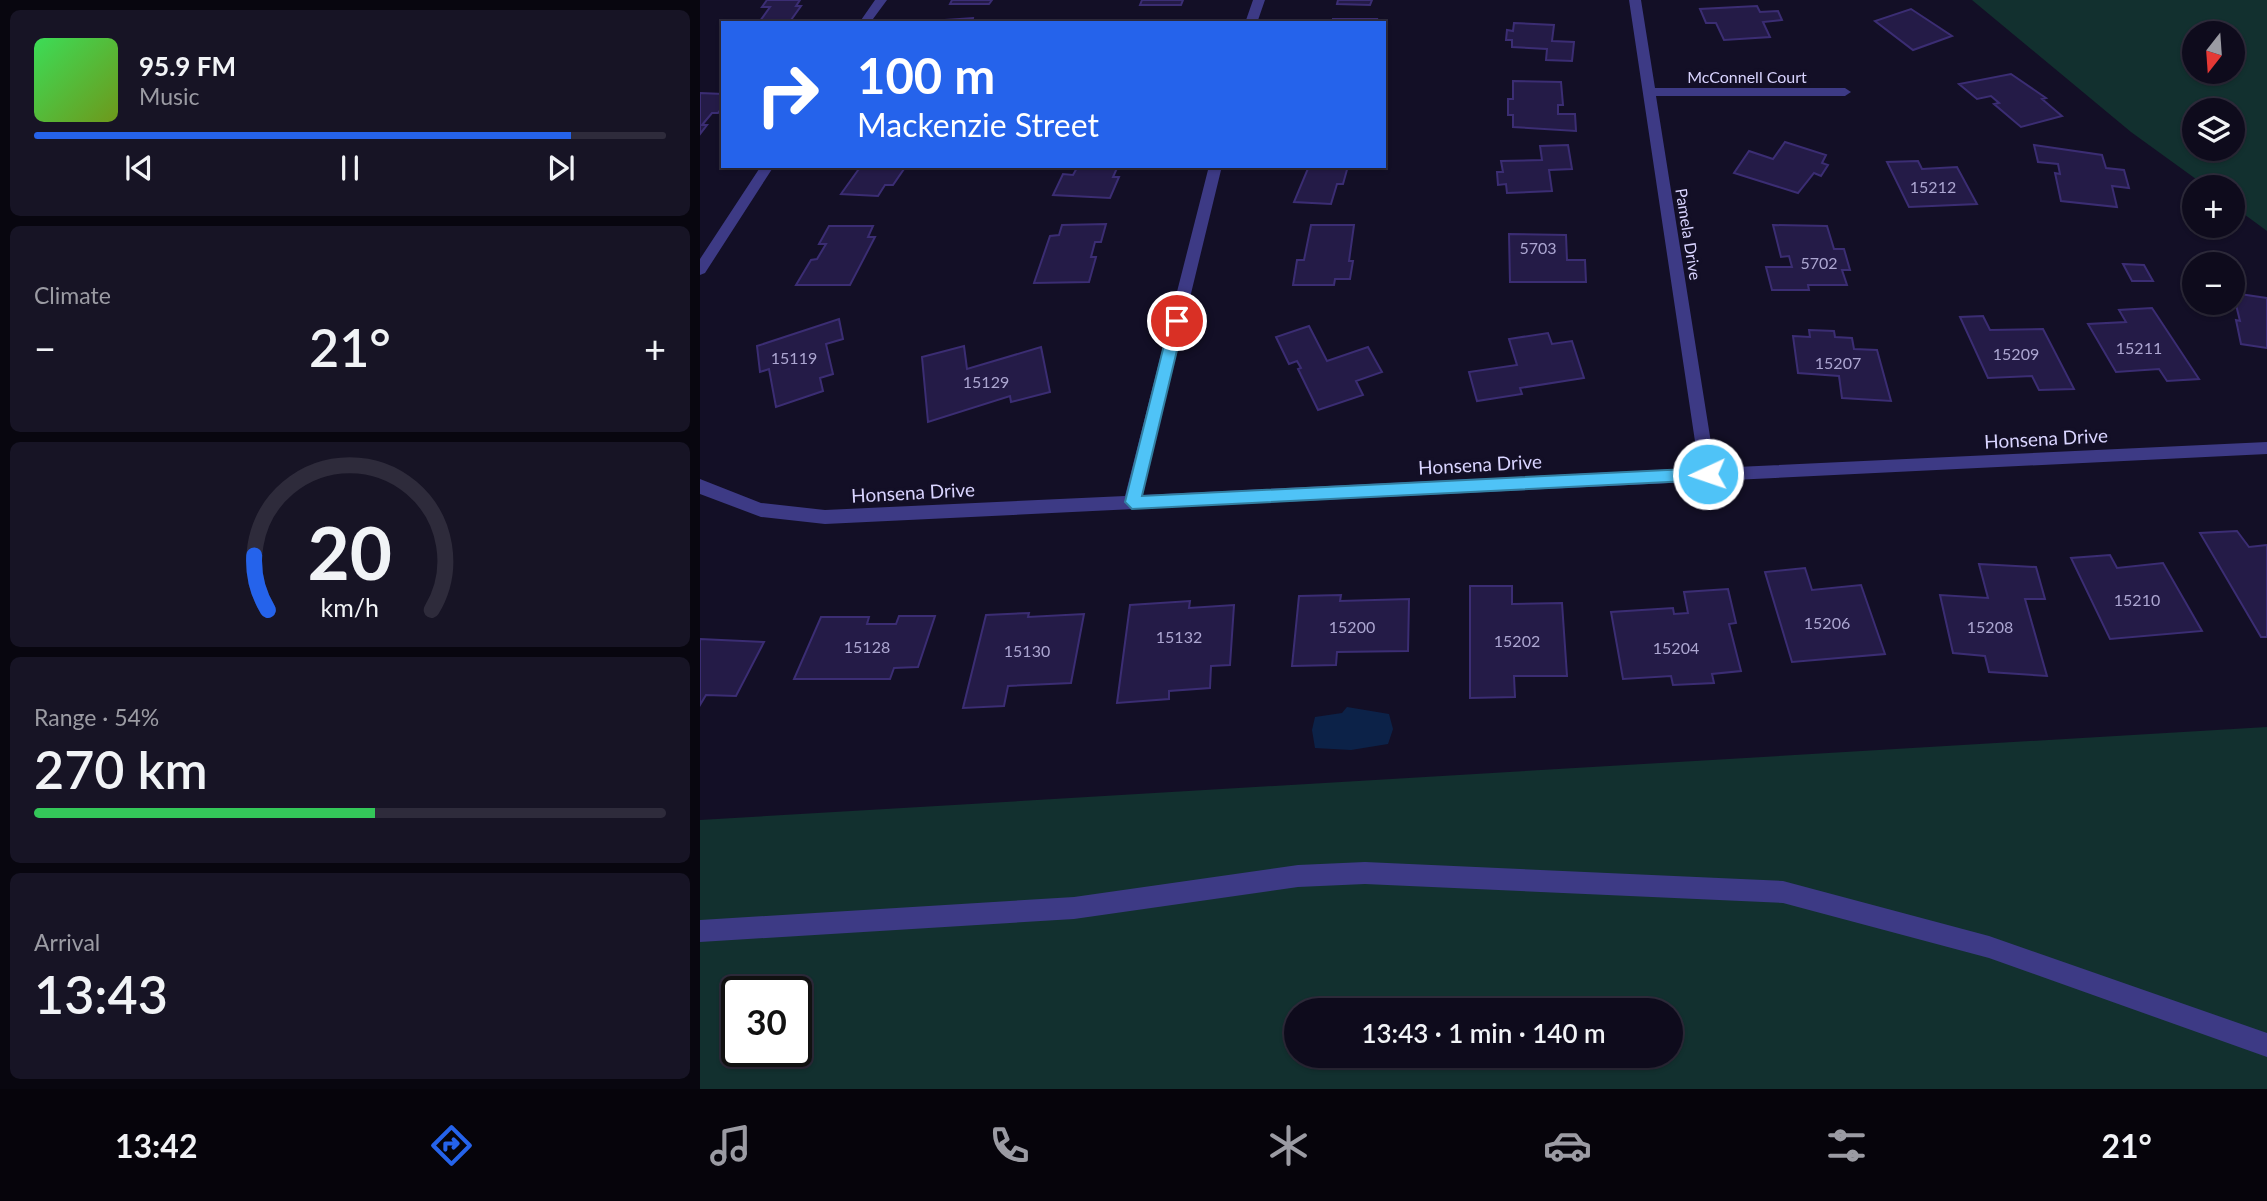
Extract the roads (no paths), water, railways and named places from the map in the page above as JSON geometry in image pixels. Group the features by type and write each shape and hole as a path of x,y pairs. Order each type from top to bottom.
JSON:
{"street":[{"path":"865,21 881,0"},
{"path":"1252,21 1258,0"},
{"name":"Pamela Drive","path":"1635,0 1708,474"},
{"name":"McConnell Court","path":"1650,92 1845,92"},
{"path":"700,270 767,168"},
{"path":"1132,502 1216,168"},
{"name":"Honsena Drive","path":"700,486 733,504 777,515 825,517 2267,448"},
{"path":"700,931 1074,908 1298,876 1365,873 1783,892 1989,947 2267,1045"}],"water":[{"path":"1347,707 1389,714 1393,729 1388,744 1351,750 1315,748 1312,730 1315,717 1342,713"}]}
